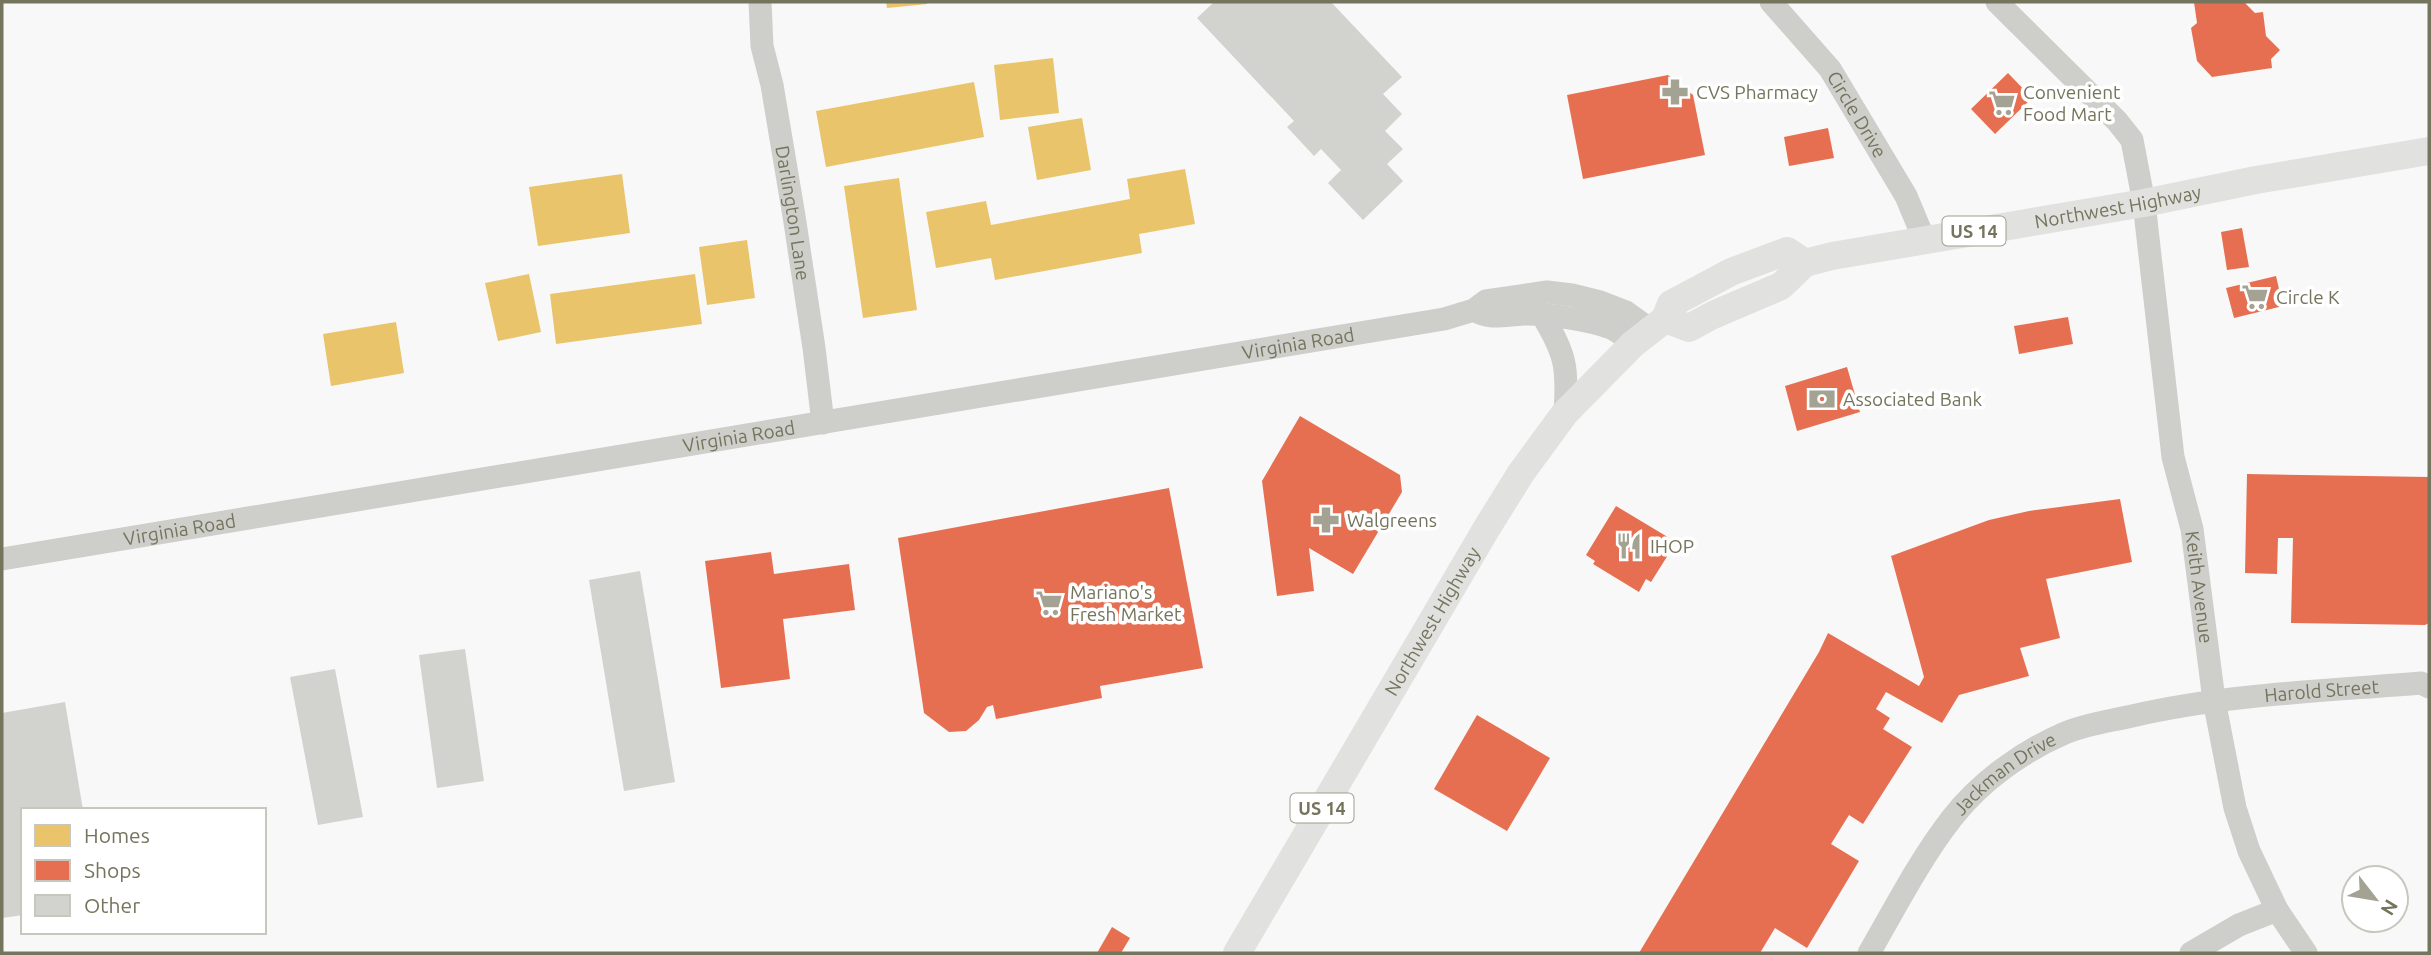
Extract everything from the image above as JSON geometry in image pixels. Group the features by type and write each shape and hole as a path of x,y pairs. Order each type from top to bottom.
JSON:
{"main road":[{"name":"Northwest Highway","path":"1237,953 1521,473 1565,413 1650,331 1689,328 1781,286 1805,263 1865,249 2144,203 2256,180 2429,151"}],"street":[{"name":"Darlington Lane","path":"760,2 762,46 772,85 794,216 823,423"},
{"name":"Circle Drive","path":"1771,2 1830,69 1906,196 1924,239"},
{"name":"Keith Avenue","path":"1997,2 2117,121 2132,140 2144,203 2174,457 2192,530 2214,700 2235,808 2249,851 2277,910 2306,953"},
{"name":"Virginia Road","path":"2,559 1444,319 1474,310 1486,300 1547,292 1560,293 1626,312 1650,331"},
{"name":"Virginia Road","path":"1474,310 1486,317 1542,315 1611,328 1624,335 1650,331"},
{"path":"1542,315 1559,343 1565,363 1565,413"},
{"name":"Harold Street","path":"2214,700 2421,683 2429,687"},
{"name":"Jackman Drive","path":"1869,953 1953,817 1989,781 2023,754 2068,732 2165,708 2214,700"},
{"path":"2191,953 2239,925 2277,910"}],"building: Homes":[{"path":"886,2 927,2 927,4 887,8"},
{"path":"1053,58 1059,113 1000,120 994,65"},
{"path":"974,82 984,137 826,167 816,111"},
{"path":"1082,118 1091,170 1037,180 1028,127"},
{"path":"1185,169 1195,224 1139,234 1142,253 995,280 991,258 936,268 926,212 986,201 991,225 1130,199 1127,179"},
{"path":"622,174 630,233 538,246 529,187"},
{"path":"899,178 917,310 863,318 844,186"},
{"path":"747,240 755,298 707,305 699,247"},
{"path":"529,274 541,332 498,341 485,283"},
{"path":"695,274 702,324 556,344 550,294"},
{"path":"396,322 404,373 331,386 323,334"}],"building: Shops":[{"path":"2194,2 2244,2 2255,13 2263,12 2266,36 2280,50 2271,59 2272,68 2212,77 2197,61 2191,28 2197,23"},
{"name":"Convenient Food Mart","path":"2008,73 2032,98 1995,134 1971,109"},
{"name":"CVS Pharmacy","path":"1668,75 1693,95 1705,155 1583,179 1567,95"},
{"path":"1828,128 1834,158 1789,166 1784,137"},
{"name":"Circle K","path":"2242,228 2249,267 2227,270 2221,232"},
{"name":"Circle K","path":"2276,276 2283,306 2234,318 2226,288"},
{"path":"2068,317 2073,344 2019,354 2014,326"},
{"name":"Associated Bank","path":"1847,367 1860,412 1797,431 1785,386"},
{"name":"Walgreens","path":"1300,416 1400,475 1402,492 1353,574 1309,548 1314,591 1277,596 1262,481"},
{"path":"2247,474 2429,477 2429,623 2291,623 2293,538 2278,538 2277,574 2245,573"},
{"name":"Mariano's Fresh Market","path":"1169,488 1203,668 1100,686 1102,698 996,719 993,705 987,707 979,720 966,731 949,732 924,713 898,538"},
{"path":"2120,499 2132,562 2046,579 2060,638 2020,648 2029,676 1959,695 1942,723 1886,692 1876,709 1890,718 1883,729 1912,747 1863,824 1849,815 1831,844 1859,861 1807,948 1775,928 1760,953 1639,953 1828,633 1919,686 1924,677 1891,556 1989,520 2029,511"},
{"name":"IHOP","path":"1616,506 1671,539 1663,552 1668,555 1651,582 1646,579 1639,592 1593,564 1595,561 1586,555"},
{"path":"771,552 774,574 849,564 855,610 783,619 790,679 721,688 705,561"},
{"path":"1477,715 1550,758 1507,831 1434,789"},
{"path":"1112,927 1130,938 1121,953 1097,953"}],"building: Other":[{"path":"1214,2 1331,2 1402,77 1383,94 1402,114 1385,131 1403,149 1387,164 1403,181 1363,220 1328,183 1341,170 1321,149 1314,156 1287,127 1294,121 1197,18"},
{"path":"640,571 675,782 624,791 589,580"},
{"path":"465,649 484,781 437,788 419,655"},
{"path":"335,669 363,817 318,825 290,677"},
{"path":"65,702 83,808 21,808 21,915 2,918 2,713"}],"place":[{"name":"CVS Pharmacy","path":"1675,92"},
{"name":"Convenient Food Mart","path":"2002,103"},
{"name":"Circle K","path":"2255,297"},
{"name":"Associated Bank","path":"1822,399"},
{"name":"Walgreens","path":"1326,520"},
{"name":"IHOP","path":"1629,546"},
{"name":"Mariano's Fresh Market","path":"1049,603"}]}
